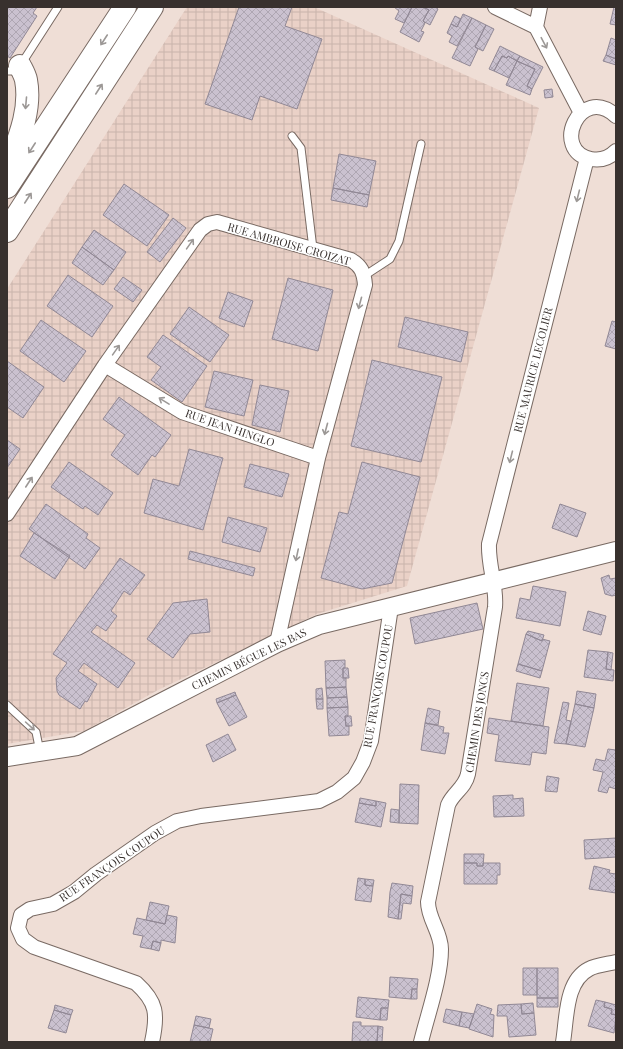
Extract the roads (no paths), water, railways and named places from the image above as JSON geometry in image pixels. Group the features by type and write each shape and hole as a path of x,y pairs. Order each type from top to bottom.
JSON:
{"highway":[{"path":"7,187 125,7"},
{"path":"7,231 152,7"},
{"path":"7,171 22,130 26,102 26,80 13,68"}],"street":[{"path":"495,7 536,27 581,113"},
{"path":"536,27 540,7"},
{"path":"616,116 608,110 599,108 589,109 581,113 574,121 571,132 572,142 578,152 587,158 597,160 607,158 616,151"},
{"name":"RUE MAURICE LECOLIER","path":"494,582 488,560 489,544 587,158"},
{"name":"RUE AMBROISE CROIZAT","path":"7,514 105,365 200,230 208,224 217,222 350,260 359,266 364,276"},
{"path":"277,643 318,458 364,285 364,276"},
{"name":"RUE JEAN HINGLO","path":"105,365 182,412 318,458"},
{"name":"CHEMIN BÉGUE LES BAS","path":"7,757 41,753 76,746 277,643 319,625 616,551"},
{"name":"CHEMIN DES JONCS","path":"421,1042 439,967 441,948 438,931 431,918 428,902 448,805 451,798 463,787 468,774 495,607 494,582"},
{"name":"RUE FRANÇOIS COUPOU","path":"152,1042 156,1022 154,1006 149,995 136,983 34,947 23,939 18,928 21,915 30,909 53,904 74,892 96,874 148,838 176,821 200,816 319,801 337,792 354,778 363,762 370,741 391,607"},
{"path":"563,1042 571,992 578,977 590,968 616,962"}],"lane":[{"path":"13,68 58,7"},
{"path":"292,136 300,148 313,249"},
{"path":"364,276 390,259 399,241 421,144"},
{"path":"7,705 36,732 41,753"}]}
